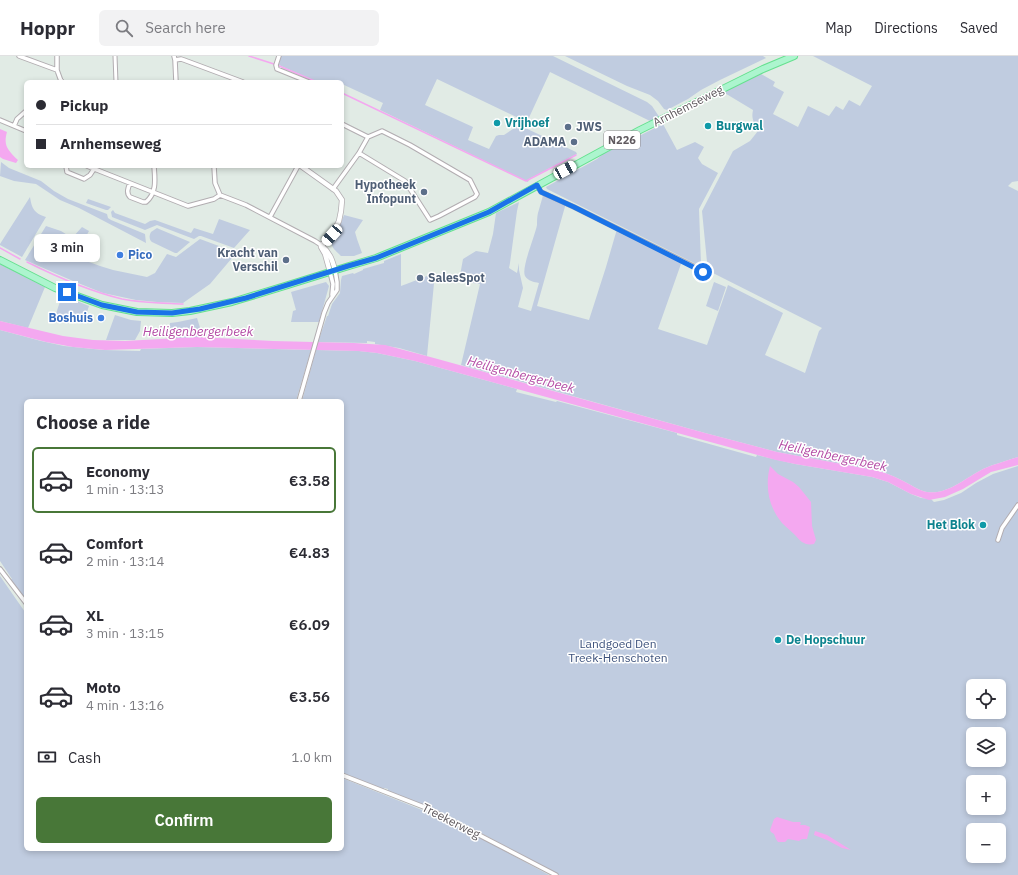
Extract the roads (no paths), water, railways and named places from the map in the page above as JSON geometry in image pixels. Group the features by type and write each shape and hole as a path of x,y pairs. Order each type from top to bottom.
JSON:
{"main road":[{"name":"Arnhemseweg","path":"0,260 55,288 102,305 137,312 172,313 200,309 246,298 376,258 489,212 537,185 665,118 773,64 794,56"}],"street":[{"path":"19,56 57,70"},
{"path":"57,56 57,70 60,80"},
{"path":"115,56 116,80"},
{"path":"279,56 276,65 277,69 304,80"},
{"path":"176,80 174,58 184,60 233,80"},
{"path":"14,126 24,113"},
{"path":"0,120 24,130"},
{"path":"344,125 368,137"},
{"path":"333,189 359,153 368,137 382,131 470,180 477,194 475,197 430,220 405,182 359,153"},
{"path":"66,168 67,172 84,179 90,175 94,169 188,206 214,199 220,195"},
{"path":"130,183 127,191 129,196 146,202 150,199 155,184 154,168"},
{"path":"214,168 215,183 220,195 246,205 315,241 328,251 333,262 332,271 338,286 326,308 300,399"},
{"path":"270,217 297,168"},
{"path":"304,168 338,193 342,200 342,211 339,222 332,235 321,245"},
{"path":"537,185 541,192 703,272"},
{"path":"998,540 1002,528 1018,505"},
{"path":"0,568 24,600"},
{"name":"Treekerweg","path":"344,776 433,811 556,875"}],"waterway":[{"path":"249,56 274,64"},
{"path":"277,65 312,80"},
{"path":"344,94 526,181 576,155"},
{"path":"0,248 20,259"},
{"path":"27,262 73,283 110,296 152,303 183,304"}],"place":[{"name":"Vrijhoef","path":"497,123"},
{"name":"Burgwal","path":"708,126"},
{"name":"JWS","path":"568,127"},
{"name":"ADAMA","path":"574,142"},
{"name":"Hypotheek Infopunt","path":"424,192"},
{"name":"Pico","path":"120,255"},
{"name":"Kracht van Verschil","path":"286,260"},
{"name":"SalesSpot","path":"420,278"},
{"name":"Boshuis","path":"101,318"},
{"name":"Het Blok","path":"983,525"},
{"name":"De Hopschuur","path":"778,640"}],"water label":[{"name":"Heiligenbergerbeek","path":"198,331"},
{"name":"Heiligenbergerbeek","path":"521,374"},
{"name":"Heiligenbergerbeek","path":"833,455"}],"park label":[{"name":"Landgoed Den Treek-Henschoten","path":"618,651"}]}
